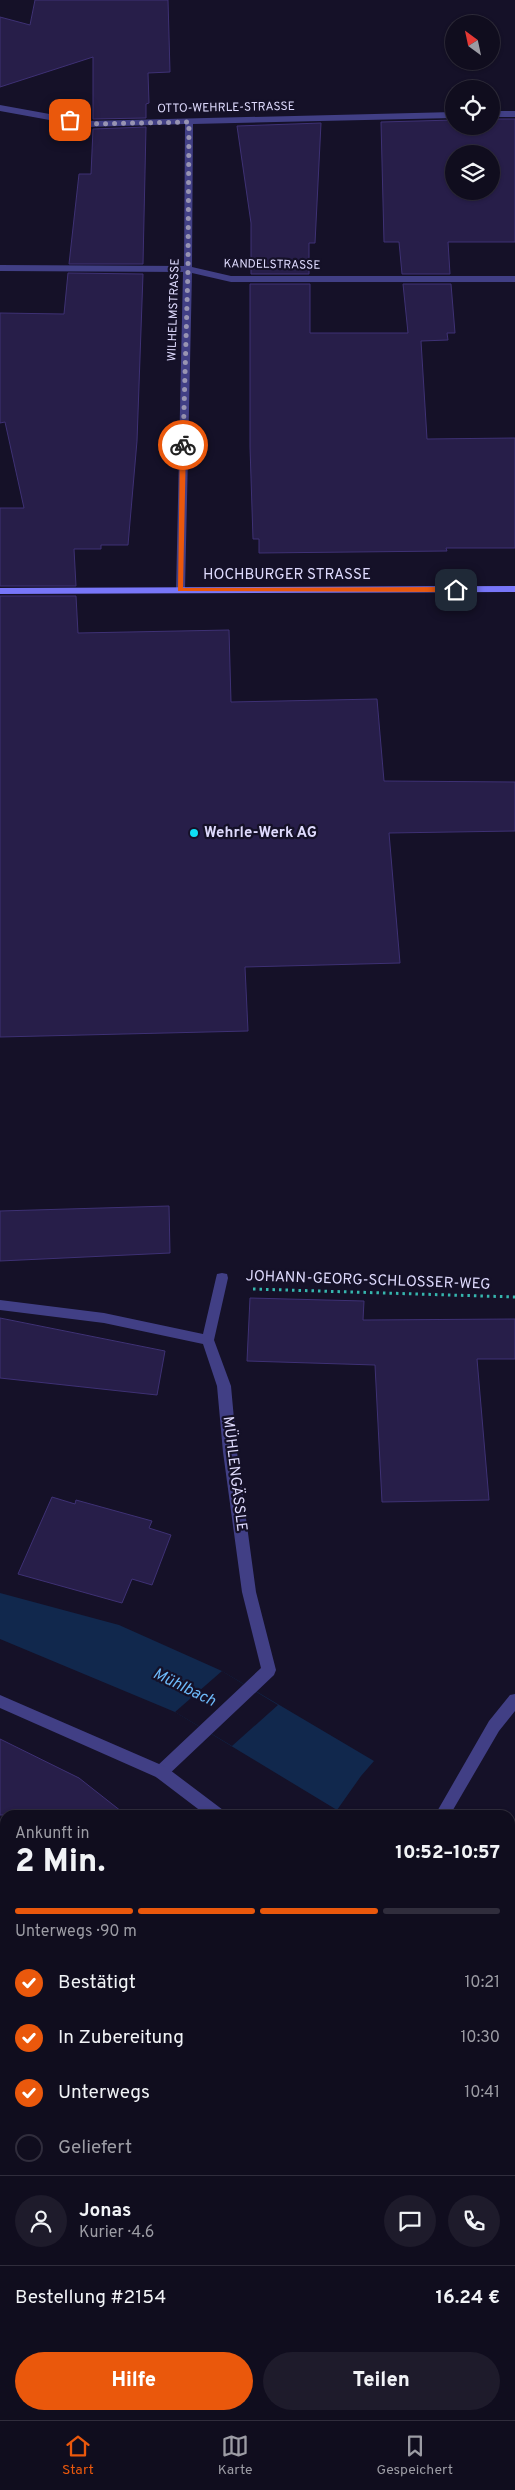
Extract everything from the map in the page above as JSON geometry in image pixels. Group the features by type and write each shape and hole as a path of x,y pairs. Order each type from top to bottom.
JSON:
{"street":[{"name":"OTTO-WEHRLE-STRASSE","path":"0,108 88,124 445,115"},
{"path":"500,114 515,114"},
{"name":"WILHELMSTRASSE","path":"180,590 188,269 189,122"},
{"name":"KANDELSTRASSE","path":"0,268 188,269 231,279 515,278"},
{"name":"HOCHBURGER STRASSE","path":"0,590 515,590"},
{"path":"0,1305 104,1318 208,1340 221,1283"},
{"name":"MÜHLENGÄSSLE","path":"161,1772 269,1670 249,1592 230,1452 224,1386 208,1340"},
{"path":"445,1810 494,1726 515,1700"},
{"path":"0,1701 161,1772 211,1810"}],"path":[{"name":"JOHANN-GEORG-SCHLOSSER-WEG","path":"221,1283 515,1297"}],"water":[{"name":"Mühlbach","path":"0,1593 119,1625 222,1671 374,1761 337,1810 175,1712 0,1639"}],"pier":[{"path":"222,1671 278,1705 232,1746 175,1712"}],"building":[{"path":"35,0 168,0 170,72 148,73 149,103 146,104 146,118 93,119 93,57 0,87 0,17 30,25"},
{"path":"500,119 515,119 515,242 448,242 450,274 402,274 399,242 384,242 381,122 445,120 445,135 500,135"},
{"path":"321,123 315,243 309,243 309,274 251,274 251,223 237,126"},
{"path":"146,127 143,264 69,264 79,174 91,174 93,129"},
{"path":"68,273 143,274 137,441 128,545 101,545 101,549 74,549 76,586 0,586 0,508 24,508 5,422 0,423 0,313 64,314"},
{"path":"250,284 310,284 310,333 408,333 403,284 451,284 455,333 447,333 448,340 421,341 427,439 515,438 515,548 446,548 447,551 259,553 259,539 253,539 250,447"},
{"name":"Wehrle-Werk AG","path":"0,596 76,596 78,633 229,630 231,702 377,699 384,781 515,782 515,831 389,833 400,963 245,967 248,1031 0,1037"},
{"path":"169,1206 170,1253 0,1261 0,1211"},
{"path":"250,1298 364,1301 363,1320 515,1319 515,1359 477,1359 489,1500 382,1502 375,1365 247,1361"},
{"path":"0,1318 165,1351 157,1395 0,1378"},
{"path":"52,1497 75,1504 76,1500 152,1521 149,1528 171,1535 152,1585 132,1579 122,1603 18,1574"},
{"path":"0,1739 79,1778 120,1810 0,1810"}],"way so far":[{"path":"70,120 88,124 189,122 188,269 183,445"}],"place":[{"name":"Wehrle-Werk AG","path":"194,833"}],"route":[{"path":"183,445 180,590 456,590"}]}
